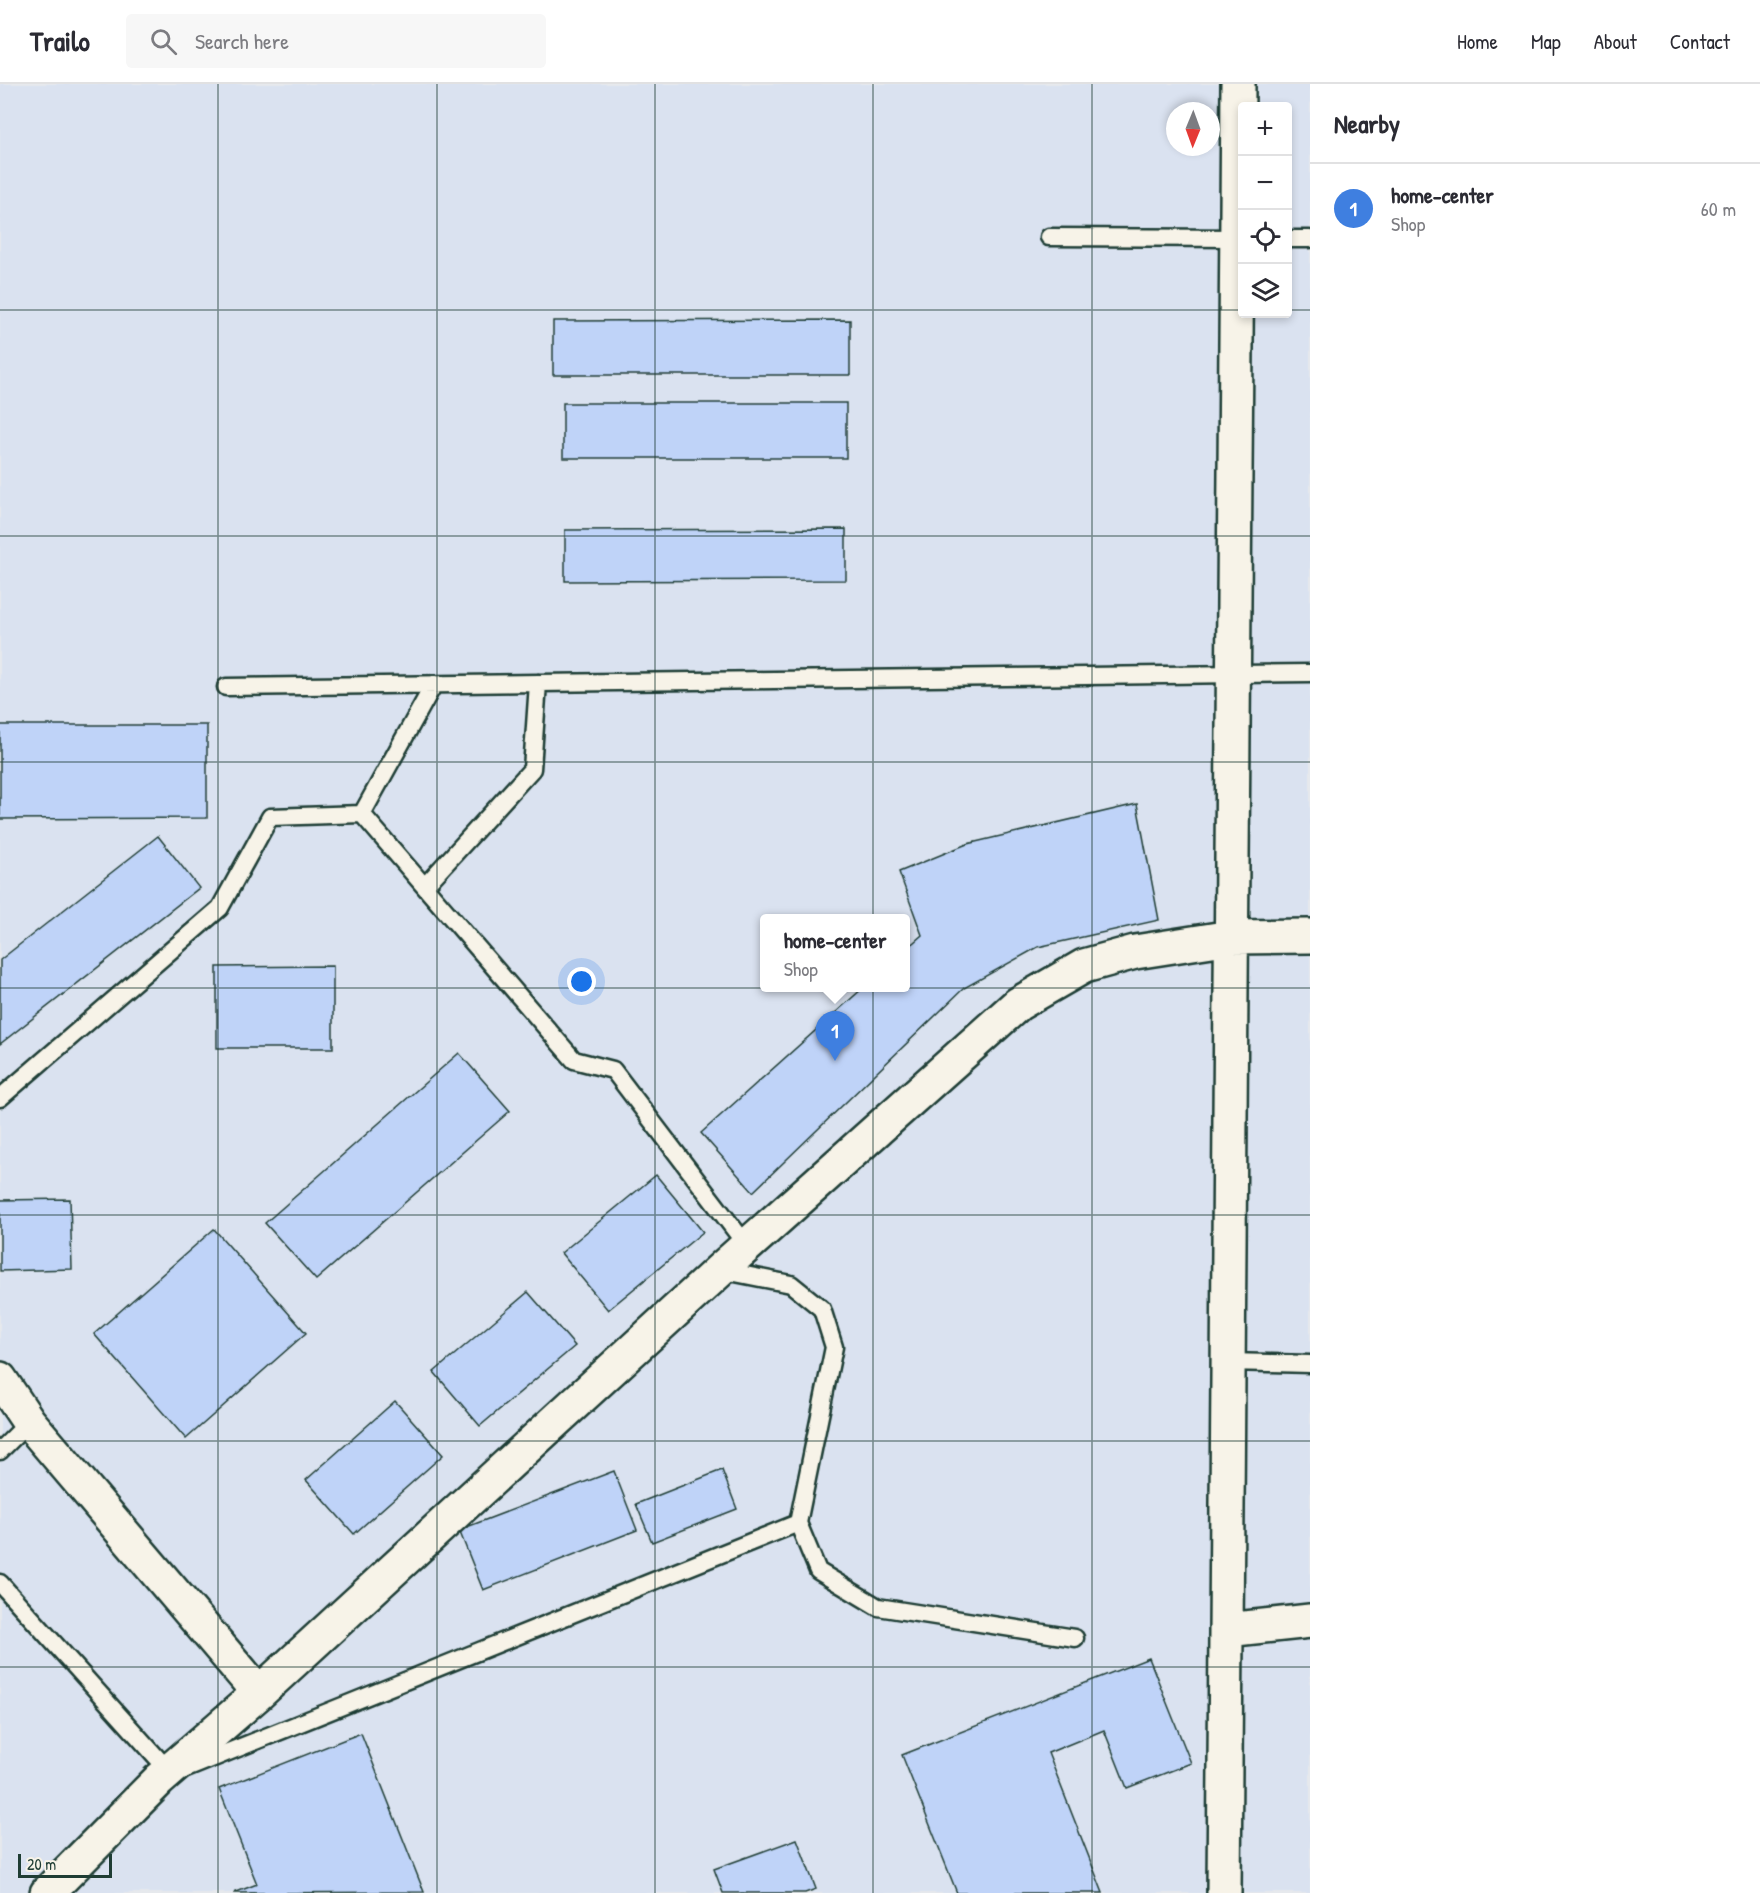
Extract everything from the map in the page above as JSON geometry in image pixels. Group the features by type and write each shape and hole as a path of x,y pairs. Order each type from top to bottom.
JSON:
{"street":[{"path":"1238,84 1240,210"},
{"path":"1224,1893 1233,674 1240,264"},
{"path":"47,1893 164,1776 260,1693 720,1270 1018,1004 1084,966 1135,952 1231,938 1310,936"},
{"path":"0,1379 29,1422 260,1693"},
{"path":"1226,1630 1310,1621"}],"lane":[{"path":"1049,237 1238,238"},
{"path":"1292,239 1310,239"},
{"path":"226,687 1310,673"},
{"path":"424,886 532,769 538,683"},
{"path":"362,814 434,684"},
{"path":"362,814 574,1060 613,1070 747,1246"},
{"path":"0,1098 220,908 270,817 362,814"},
{"path":"720,1270 791,1284 822,1309 834,1347 798,1523 818,1571 878,1607 1075,1638"},
{"path":"1228,1362 1310,1364"},
{"path":"0,1451 29,1422"},
{"path":"0,1583 164,1776 798,1523"}],"shaded area":[{"path":"0,84 1310,84 1310,1893 0,1893"}],"building":[{"path":"850,320 850,375 553,375 553,321"},
{"path":"563,403 846,403 846,458 563,458"},
{"path":"846,529 846,580 565,581 565,530"},
{"path":"0,725 207,725 207,818 0,819"},
{"path":"1137,804 1159,920 1038,947 964,988 753,1192 701,1133 859,992 910,992 910,946 922,935 899,872 967,844"},
{"path":"158,836 199,888 0,1044 0,960"},
{"path":"333,966 333,1048 217,1048 217,967"},
{"path":"459,1053 510,1111 316,1280 265,1223"},
{"path":"656,1175 703,1232 608,1310 561,1253"},
{"path":"70,1199 72,1269 0,1271 0,1200"},
{"path":"214,1229 306,1333 186,1439 94,1334"},
{"path":"528,1292 575,1346 480,1426 434,1372"},
{"path":"395,1401 443,1455 354,1534 306,1480"},
{"path":"722,1470 737,1509 652,1542 636,1504"},
{"path":"614,1471 637,1530 483,1590 459,1530"},
{"path":"1149,1658 1191,1763 1127,1788 1104,1730 1048,1753 1103,1893 957,1893 902,1755"},
{"path":"361,1733 424,1892 234,1893 257,1884 219,1789"},
{"path":"797,1839 816,1889 805,1893 723,1893 714,1869"}],"place":[{"name":"home-center","path":"835,1061"}]}
